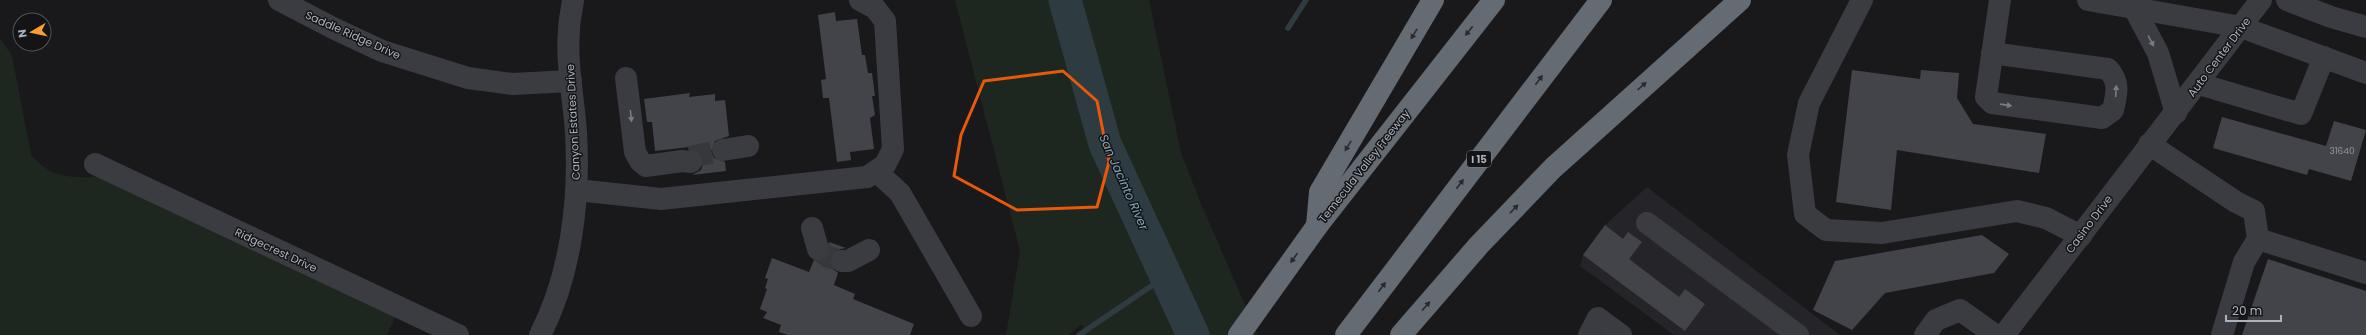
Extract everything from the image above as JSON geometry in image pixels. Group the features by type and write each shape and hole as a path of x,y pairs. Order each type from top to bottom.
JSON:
{"highway":[{"path":"1317,226 1320,192 1434,0"},
{"name":"Temecula Valley Freeway","path":"1239,335 1317,226 1494,0"},
{"name":"I 15","path":"1352,327 1601,0"},
{"path":"1401,335 1479,245 1553,168 1740,0"}],"street":[{"name":"Saddle Ridge Drive","path":"279,0 335,30 382,51 468,78 512,84 571,82"},
{"name":"Canyon Estates Drive","path":"540,335 548,319 568,258 577,190 576,135 568,31 573,0"},
{"path":"577,190 660,199 867,177 885,165 893,150 885,21 875,8 860,0"},
{"path":"1862,0 1809,102 1798,155 1805,214 1826,230 1882,233 2018,211 2046,218 2081,236"},
{"path":"1992,53 2108,69 2116,78 2117,91 2113,110 2102,118 1992,103 1986,97 1992,53 2000,0"},
{"path":"2088,0 2133,6 2241,27 2366,73"},
{"name":"Auto Center Drive","path":"2176,113 2262,0"},
{"path":"2287,0 2331,17 2366,27"},
{"path":"2133,6 2158,52 2176,113"},
{"path":"2199,84 2301,114 2324,57"},
{"path":"626,78 635,152 640,161 646,166 688,160"},
{"name":"Casino Drive","path":"2004,335 2081,236 2149,144 2176,113"},
{"path":"2149,144 2236,202 2254,212 2258,239 2244,262 2222,335"},
{"path":"724,155 749,151"},
{"name":"Ridgecrest Drive","path":"95,164 458,335"},
{"path":"876,171 900,193 971,316"},
{"path":"1647,223 1798,335"},
{"path":"2258,239 2366,274"},
{"path":"842,261 848,261 869,250"},
{"path":"1925,335 1936,320 1960,310 1995,335"},
{"path":"1589,335 1598,318 1621,335"}],"highlighted area":[{"path":"1063,71 1097,101 1109,162 1097,207 1017,210 954,176 961,135 984,81"}],"shaded area":[{"path":"955,0 1149,0 1181,153 1202,206 1258,335 1085,335 1082,324 1069,335 1006,335 1020,251"},
{"path":"0,38 12,56 31,154 39,163 47,169 64,176 105,177 399,309 387,335 0,335"},
{"path":"1647,187 1840,335 1674,335 1580,266 1583,255 1605,225"}],"building":[{"path":"835,12 836,21 857,19 862,55 865,55 868,73 872,73 875,96 872,96 875,115 870,118 874,149 850,152 851,160 837,162 829,98 823,98 821,80 826,79 818,15"},
{"path":"1852,70 1920,79 1921,70 1959,73 1957,98 1973,124 2046,134 2039,173 1897,150 1891,210 1836,202"},
{"path":"690,93 689,97 715,94 715,101 725,100 729,136 715,141 711,152 714,158 725,162 726,171 692,175 701,170 703,164 702,157 698,152 689,147 655,151 652,122 647,122 644,99"},
{"path":"2222,117 2326,146 2334,121 2366,130 2351,181 2309,169 2307,175 2213,148"},
{"path":"1605,225 1623,239 1628,232 1642,242 1629,259 1679,297 1685,289 1705,304 1685,331 1583,255"},
{"path":"1982,235 2009,254 1994,273 1885,293 1852,330 1813,310 1835,261"},
{"path":"829,242 846,248 836,250 831,255 831,267 838,273 834,285 855,294 853,299 914,324 910,335 788,335 779,332 781,325 763,318 767,312 760,309 767,289 765,288 768,279 765,278 772,258 809,272 814,260 821,261 827,257 830,252"},
{"path":"2268,259 2366,291 2366,335 2242,335"}],"waterway":[{"name":"San Jacinto River","path":"1065,0 1105,144 1193,335"},
{"path":"1288,28 1306,0"},
{"path":"1079,335 1166,276"}],"tunnel":[{"path":"690,157 723,150"},
{"path":"818,249 828,257 842,261"}]}
